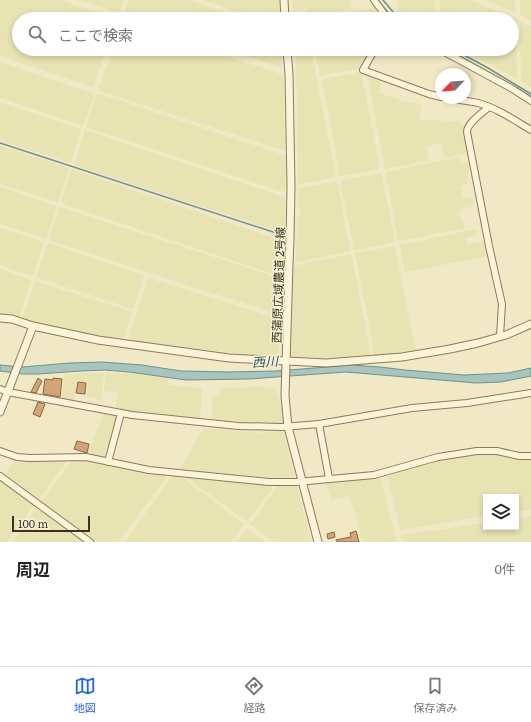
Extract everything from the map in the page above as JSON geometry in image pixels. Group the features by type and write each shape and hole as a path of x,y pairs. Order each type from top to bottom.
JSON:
{"street":[{"path":"284,0 285,12"},
{"path":"374,0 383,12"},
{"name":"西蒲原広域農道 2号線","path":"288,56 291,186 285,390 288,427 318,542"},
{"path":"370,56 363,70 435,96"},
{"path":"452,56 511,88 531,101"},
{"path":"471,102 489,107 508,116 531,130"},
{"path":"489,107 469,124 467,132 502,304 500,336"},
{"path":"0,318 98,340 229,358 286,363 326,363 402,357 471,345 531,324"},
{"path":"0,412 33,326"},
{"path":"0,389 8,392 132,415 238,426 282,427 319,424 412,408 467,403 531,393"},
{"path":"108,462 121,413"},
{"path":"319,424 329,478"},
{"path":"0,451 17,457 86,457 149,470 269,482 297,482 374,475 438,457 477,451 497,451 519,456 531,456"},
{"path":"0,476 90,542"}],"shaded area":[{"path":"0,0 59,0 95,12 12,12 12,56 104,56 93,87 0,56"},
{"path":"78,0 124,0 119,12"},
{"path":"129,0 187,0 222,12 125,12"},
{"path":"203,0 280,0 281,12 236,12"},
{"path":"292,0 350,0 352,9 337,12 307,12 306,8 293,11"},
{"path":"398,0 435,0 435,12 398,12"},
{"path":"440,0 470,0 498,12 440,12"},
{"path":"486,0 515,0 516,12"},
{"path":"520,0 531,0 531,20 520,15"},
{"path":"375,8 378,12 353,12"},
{"path":"520,21 531,26 531,87 521,81"},
{"path":"110,56 227,56 283,75 285,151 98,90"},
{"path":"246,56 281,56 282,68"},
{"path":"295,56 312,56 336,177 298,184"},
{"path":"316,56 368,56 363,66 360,68 320,76"},
{"path":"473,56 516,56 517,79"},
{"path":"0,62 95,94 83,126 0,98"},
{"path":"361,72 380,169 340,176 322,79"},
{"path":"367,74 381,79 379,93 420,105 420,120 456,121 466,126 469,153 445,158 442,143 427,146 429,160 385,169"},
{"path":"97,93 286,156 285,192 86,127"},
{"path":"0,103 81,129 71,163 0,140"},
{"path":"85,130 285,197 284,233 74,165"},
{"path":"0,146 69,168 58,202 0,184"},
{"path":"460,157 461,163 471,161 472,169 469,169 467,184 460,186 462,199 473,197 474,206 461,209 459,214 465,228 398,241 386,172"},
{"path":"71,169 283,241 283,277 61,203"},
{"path":"381,173 395,242 354,250 340,181"},
{"path":"337,181 350,251 296,262 297,217 301,216 297,189"},
{"path":"0,187 57,206 46,239 0,224"},
{"path":"60,207 284,280 284,316 49,240"},
{"path":"0,228 44,242 33,276 0,265"},
{"path":"476,229 477,235 466,238 467,245 485,241 488,256 405,272 400,245"},
{"path":"48,243 144,275 133,309 36,277"},
{"path":"395,246 416,351 374,356 355,253"},
{"path":"351,254 370,356 328,358 291,357 293,266"},
{"path":"0,269 31,280 19,318 0,314"},
{"path":"148,278 282,320 278,358 128,341"},
{"path":"35,281 132,312 123,341 53,327 22,319"},
{"path":"104,373 101,400 87,397 88,382 77,381 74,403 61,400 65,375"},
{"path":"106,373 134,374 167,379 169,385 202,389 200,419 132,414 116,410 117,392 104,391"},
{"path":"265,387 268,389 274,388 278,395 285,425 276,426 211,422 213,397 219,395 220,388"},
{"path":"104,413 117,414 118,419 106,457 88,453"},
{"path":"204,428 256,433 283,431 295,477 266,478 180,469"},
{"path":"482,454 496,454 523,459 531,458 531,509 519,511 519,494 483,494 483,516 400,530 387,476 434,461"},
{"path":"16,459 24,461 67,461 39,499 5,474"},
{"path":"72,461 86,461 166,476 164,481 118,542 94,542 41,502"},
{"path":"173,475 180,476 244,524 231,542 125,542"},
{"path":"188,477 271,485 272,489 247,521 188,479"},
{"path":"380,477 397,542 363,542 350,496 331,500 326,482"},
{"path":"0,480 34,505 7,542 0,542"},
{"path":"278,486 297,486 311,542 275,542 250,524"},
{"path":"37,507 84,542 12,542"},
{"path":"531,516 531,542 403,542 401,535 483,523 483,530 519,530 519,518"},
{"path":"247,528 265,542 237,542"}],"water":[{"path":"102,362 142,365 181,371 228,372 276,371 352,365 464,375 508,373 531,368 531,376 501,382 476,383 346,372 249,379 186,380 105,370 38,374 22,374 0,371 0,365 22,367"}],"building":[{"path":"38,378 42,381 36,393 31,392"},
{"path":"53,378 62,379 60,397 43,394 45,379 53,380"},
{"path":"78,382 86,383 85,394 76,393"},
{"path":"38,402 45,404 40,417 33,414"},
{"path":"77,441 89,444 87,453 74,449"},
{"path":"356,531 359,542 337,542 336,540 351,537 350,533"},
{"path":"334,532 335,537 328,539 327,534"}],"waterway":[{"path":"378,0 387,12"},
{"path":"383,0 393,12"},
{"path":"460,56 508,83"},
{"path":"466,56 531,94"},
{"path":"517,88 531,97"},
{"path":"0,143 286,236"}],"water label":[{"name":"西川","path":"265,361"}]}
